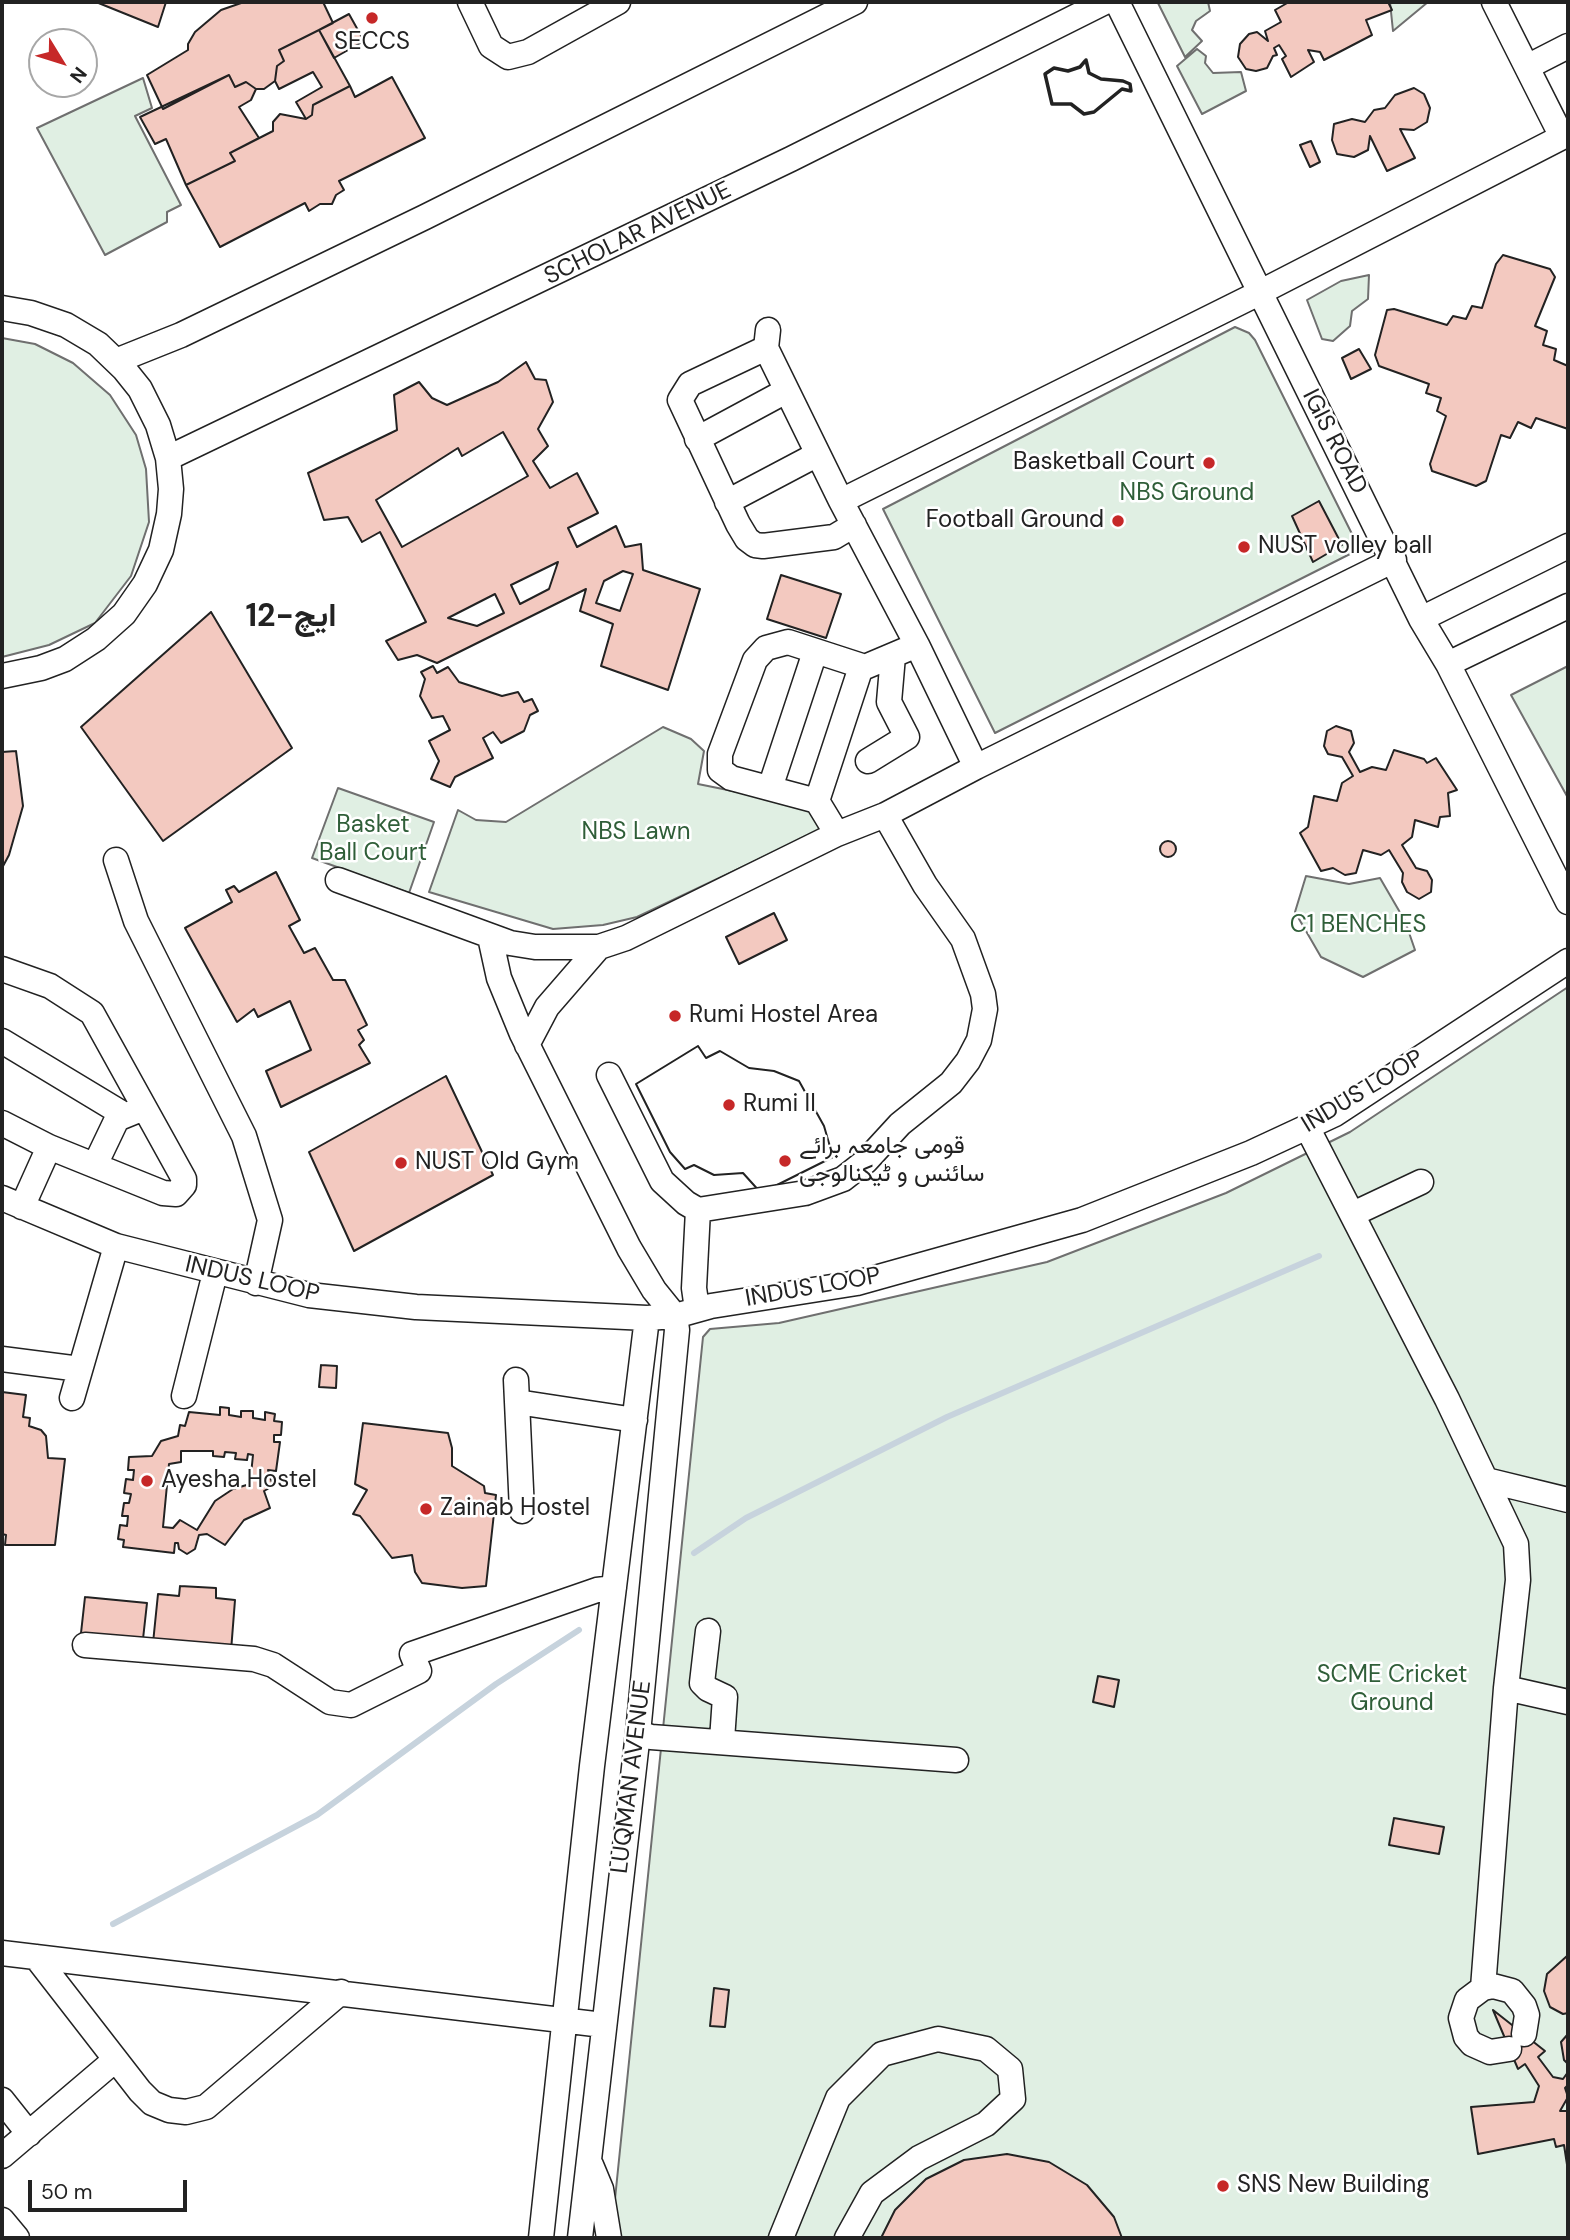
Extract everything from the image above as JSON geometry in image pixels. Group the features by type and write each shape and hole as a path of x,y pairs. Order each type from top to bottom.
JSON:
{"street":[{"path":"474,3 491,46 508,57 528,52 618,2"},
{"path":"116,361 181,335 425,218 855,2"},
{"name":"SCHOLAR AVENUE","path":"168,458 767,171 1105,2"},
{"name":"IGIS ROAD","path":"1117,2 1421,619 1448,664 1568,902"},
{"path":"841,501 1259,293 1565,135 1494,2"},
{"path":"1527,67 1568,46"},
{"path":"2,308 31,313 66,325 88,337 116,361 147,401 158,425 168,458 170,502 164,538 151,573 132,604 96,639 65,659 30,671 2,676"},
{"path":"854,525 834,537 755,545 742,532 696,439 680,400 685,390 690,384 767,339 786,391 816,455 854,525 917,645 976,766"},
{"path":"696,439 786,391"},
{"path":"727,502 816,455"},
{"path":"1421,619 1568,546"},
{"path":"338,880 490,937 534,947 599,947 637,932 837,834 885,815 976,766 1394,560"},
{"path":"1448,664 1568,606"},
{"path":"837,834 817,801 724,775 718,763 760,653 783,642 861,667 870,667 917,645"},
{"path":"770,788 815,652"},
{"path":"868,761 907,737 889,702 893,656"},
{"path":"817,801 861,667"},
{"path":"610,1075 662,1181 698,1210 805,1193 843,1179 866,1161 900,1124 951,1083 968,1061 979,1040 985,1009 983,994 968,951 885,815"},
{"path":"116,860 136,921 244,1136 270,1220 256,1283"},
{"path":"490,937 499,978 527,1045 629,1248 654,1290 686,1312"},
{"path":"527,1045 547,1007 599,947"},
{"name":"INDUS LOOP","path":"12,1202 116,1246 309,1295 416,1307 647,1318 686,1312 857,1283 1082,1220 1335,1114 1568,961"},
{"path":"2,969 50,986 92,1013 134,1111 184,1178 181,1190 177,1194 163,1193 49,1147 2,1123"},
{"path":"2,1041 134,1111"},
{"path":"95,1165 113,1125 134,1111"},
{"path":"1307,1127 1353,1214 1516,1544 1518,1580 1506,1688 1483,1988 1467,2000 1461,2018 1466,2037 1480,2050 1500,2052 1516,2041 1527,2015 1519,1997 1502,1987 1483,1988"},
{"path":"12,1202 49,1147"},
{"path":"1353,1214 1421,1182"},
{"name":"LUQMAN AVENUE","path":"580,2238 638,1733 677,1330 694,1288 698,1210"},
{"path":"72,1398 116,1246"},
{"path":"184,1396 215,1273"},
{"name":"LUQMAN AVENUE","path":"541,2238 564,2019 647,1318"},
{"path":"2,1359 80,1369"},
{"path":"522,1511 516,1391 635,1420"},
{"path":"1486,1480 1568,1500"},
{"path":"85,1645 254,1659 273,1665 330,1702 351,1706 419,1671 412,1654 597,1590 614,1588"},
{"path":"708,1630 702,1683 708,1689 726,1697 722,1740"},
{"path":"1506,1688 1568,1702"},
{"path":"638,1733 651,1737 722,1740 956,1760"},
{"path":"2,1953 603,2025"},
{"path":"36,1956 115,2060 152,2103 169,2110 186,2112 206,2107 341,1992"},
{"path":"781,2238 838,2098 882,2054 938,2039 986,2049 1010,2069 1013,2099 986,2124 919,2158 872,2193 847,2238"},
{"path":"2,2157 115,2060"},
{"path":"2,2100 29,2134"},
{"path":"589,2159 601,2189 609,2238"},
{"path":"2,2220 17,2238"}],"green space":[{"path":"1208,2 1210,11 1196,21 1192,30 1202,41 1185,57 1158,3"},
{"path":"1390,2 1428,2 1393,31"},
{"path":"1197,49 1206,56 1205,63 1213,73 1241,72 1246,91 1202,114 1177,66"},
{"path":"143,78 152,108 135,116 181,205 167,212 167,222 105,255 37,128"},
{"path":"1369,275 1368,299 1352,311 1350,326 1333,341 1322,339 1307,300 1341,281"},
{"name":"NBS Ground","path":"1235,327 1249,333 1255,340 1353,536 1350,554 995,733 883,509"},
{"path":"2,338 35,344 73,363 110,395 136,435 146,469 149,522 131,576 95,623 49,645 2,657"},
{"path":"1568,666 1568,798 1511,695"},
{"name":"NBS Lawn","path":"663,727 691,739 704,751 698,784 807,806 831,825 637,917 603,925 553,929 429,892 458,810 476,820 506,822"},
{"name":"Basket Ball Court","path":"338,788 434,822 409,893 312,858"},
{"name":"C1 BENCHES","path":"1306,876 1349,884 1380,878 1405,921 1415,950 1363,977 1321,957 1295,912"},
{"name":"SCME Cricket Ground","path":"1568,987 1568,2238 611,2238 703,1337 710,1329 779,1323 1047,1262 1226,1193 1350,1132"}],"building":[{"path":"96,2 166,2 158,27"},
{"path":"244,2 323,2 333,23 279,50 284,61 277,66 275,81 264,89 256,89 246,82 235,87 229,75 163,109 147,75 188,50 188,44 195,32 221,10"},
{"path":"1289,2 1388,2 1392,10 1366,20 1372,35 1324,60 1320,52 1308,50 1314,62 1291,77 1282,59 1286,56 1279,45 1274,48 1277,55 1273,56 1267,68 1256,71 1246,69 1238,57 1240,44 1249,34 1257,32 1268,41 1265,31 1281,22 1275,10"},
{"path":"349,14 364,41 334,58 319,30"},
{"path":"319,30 350,86 313,105 312,115 306,119 296,102 322,87 313,72 279,89 275,81 277,66 284,61 279,50"},
{"path":"229,75 235,87 246,82 256,89 251,100 239,107 259,138 230,153 235,161 186,185 166,139 155,144 140,117"},
{"path":"392,77 425,138 339,181 344,190 336,195 332,204 320,204 309,211 305,203 220,247 186,185 235,161 230,153 273,131 273,122 280,114 306,119 312,115 313,105 350,86 355,97"},
{"path":"1414,88 1424,94 1430,108 1427,122 1414,130 1400,129 1415,158 1387,171 1370,136 1368,150 1354,157 1337,154 1332,140 1334,124 1352,119 1365,122 1374,110 1385,108 1395,95"},
{"path":"1311,141 1320,162 1310,167 1300,145"},
{"path":"1503,255 1550,269 1555,277 1535,326 1547,331 1543,345 1556,349 1554,360 1568,366 1568,429 1536,418 1531,428 1518,422 1510,438 1501,435 1486,481 1476,486 1432,471 1430,464 1446,416 1437,411 1441,398 1426,393 1429,384 1379,366 1375,355 1387,310 1394,309 1447,325 1453,316 1466,319 1472,306 1482,308 1496,264"},
{"path":"1359,349 1371,369 1351,379 1342,358"},
{"path":"526,362 535,379 546,380 553,402 538,429 548,446 533,461 550,488 577,473 598,513 568,528 577,547 616,526 625,547 641,544 643,570 700,589 668,690 601,666 613,624 580,611 586,589 437,663 417,655 398,660 386,641 426,622 380,532 362,542 348,517 324,520 308,473 397,430 394,395 419,382 432,398 447,405 498,382","holes":["503,432 528,476 402,547 376,500 458,448 462,456","558,562 549,589 520,604 511,585","623,571 633,574 620,611 596,603 604,581","495,594 504,613 477,626 448,618"]},
{"path":"1319,501 1342,545 1313,562 1292,516"},
{"path":"781,575 841,594 826,638 767,619"},
{"path":"211,612 292,748 163,841 81,727"},
{"path":"433,666 437,673 448,667 459,682 502,696 518,692 524,702 532,699 538,711 530,715 524,731 501,743 493,732 483,738 493,758 455,777 450,787 431,779 439,761 429,741 450,730 443,716 432,718 420,696 425,679 421,672"},
{"path":"1336,726 1351,731 1354,743 1349,752 1360,772 1372,767 1386,770 1394,750 1424,759 1427,763 1436,758 1457,790 1448,793 1450,816 1440,817 1438,827 1415,820 1412,837 1402,845 1416,868 1427,871 1432,880 1431,892 1419,899 1407,892 1402,882 1403,873 1389,850 1381,855 1363,850 1356,873 1345,875 1333,868 1321,871 1300,833 1308,827 1314,796 1337,801 1342,783 1353,776 1342,757 1328,754 1324,746 1327,731"},
{"path":"16,751 23,806 9,855 2,868 2,752"},
{"path":"1168,841 1176,849 1168,857 1160,849"},
{"path":"276,872 300,920 289,926 304,953 315,948 333,980 345,980 367,1025 358,1030 364,1040 359,1045 370,1063 281,1107 266,1071 311,1050 290,1001 258,1017 254,1009 237,1022 185,928 232,902 226,890 234,886 239,892"},
{"path":"774,913 787,940 739,964 726,937"},
{"name":"Rumi II","path":"698,1046 706,1058 720,1051 749,1068 774,1071 799,1081 824,1126 833,1157 761,1193 743,1173 714,1175 694,1165 685,1169 670,1152 636,1084"},
{"name":"Rumi II","path":"698,1046 706,1058 720,1051 749,1068 774,1071 799,1081 824,1126 833,1157 761,1193 743,1173 714,1175 694,1165 685,1169 670,1152 636,1084"},
{"name":"NUST Old Gym","path":"446,1076 493,1175 354,1251 309,1152"},
{"path":"321,1365 337,1366 336,1388 319,1387"},
{"path":"2,1392 26,1395 23,1417 30,1418 29,1426 41,1430 46,1436 48,1458 65,1459 55,1545 5,1545 6,1535 2,1534"},
{"name":"Ayesha Hostel","path":"220,1407 229,1408 229,1415 241,1417 241,1411 253,1411 253,1418 265,1420 265,1412 275,1414 274,1421 282,1422 281,1435 274,1435 274,1442 280,1442 276,1471 268,1470 273,1486 264,1491 270,1508 244,1520 225,1545 207,1534 199,1535 195,1549 187,1554 179,1549 178,1543 175,1543 174,1553 123,1547 124,1540 118,1539 120,1525 127,1526 128,1516 122,1516 124,1503 129,1503 131,1494 124,1493 126,1479 133,1480 134,1470 128,1470 129,1457 152,1456 161,1441 178,1436 180,1425 185,1426 189,1412 220,1415","holes":["181,1451 213,1451 213,1456 224,1457 225,1452 236,1453 235,1459 247,1460 248,1454 253,1455 250,1484 233,1489 215,1501 197,1530 180,1520 173,1528 163,1527 169,1464 181,1462"]},
{"name":"Zainab Hostel","path":"363,1423 448,1433 452,1448 452,1466 484,1486 485,1493 496,1495 486,1586 462,1588 422,1583 415,1572 412,1555 392,1558 360,1516 353,1514 367,1490 355,1484"},
{"path":"180,1586 216,1588 216,1598 235,1600 231,1651 153,1643 158,1594 179,1596"},
{"path":"85,1597 147,1603 143,1639 81,1633"},
{"path":"1098,1676 1119,1680 1114,1707 1093,1702"},
{"path":"1394,1818 1444,1827 1439,1854 1389,1845"},
{"path":"1567,1956 1568,2013 1563,2014 1550,2007 1544,1991 1547,1974"},
{"path":"714,1988 729,1990 725,2027 710,2026"},
{"path":"1493,2010 1545,2051 1538,2057 1553,2077 1563,2079 1568,2072 1568,2085 1565,2088 1568,2097 1560,2111 1568,2111 1568,2171 1564,2145 1556,2147 1554,2139 1478,2154 1471,2107 1534,2102 1539,2086 1525,2064 1518,2069"},
{"path":"1568,2034 1568,2064 1564,2060 1561,2042"},
{"path":"1007,2154 1049,2162 1087,2185 1114,2217 1122,2238 881,2238 895,2210 926,2179 964,2160"}],"waterway":[{"path":"694,1553 746,1518 947,1417 1319,1256"},
{"path":"113,1924 317,1815 496,1684 579,1630"}],"wall":[{"path":"1086,60 1089,73 1101,79 1123,81 1130,84 1131,91 1122,89 1094,112 1084,114 1071,104 1052,104 1045,74 1054,68 1068,71 1080,67 1086,60"}],"place":[{"name":"SECCS","path":"372,18"},
{"name":"Basketball Court","path":"1209,463"},
{"name":"Football Ground","path":"1118,521"},
{"name":"NUST volley ball","path":"1244,547"},
{"name":"Rumi Hostel Area","path":"675,1016"},
{"name":"Rumi II","path":"729,1105"},
{"name":"قومی جامعہ برائے سائنس و ٹیکنالوجی","path":"785,1161"},
{"name":"NUST Old Gym","path":"401,1163"},
{"name":"Ayesha Hostel","path":"147,1481"},
{"name":"Zainab Hostel","path":"426,1509"},
{"name":"SNS New Building","path":"1223,2186"}],"district":[{"name":"ایچ-12","path":"291,618"}]}
